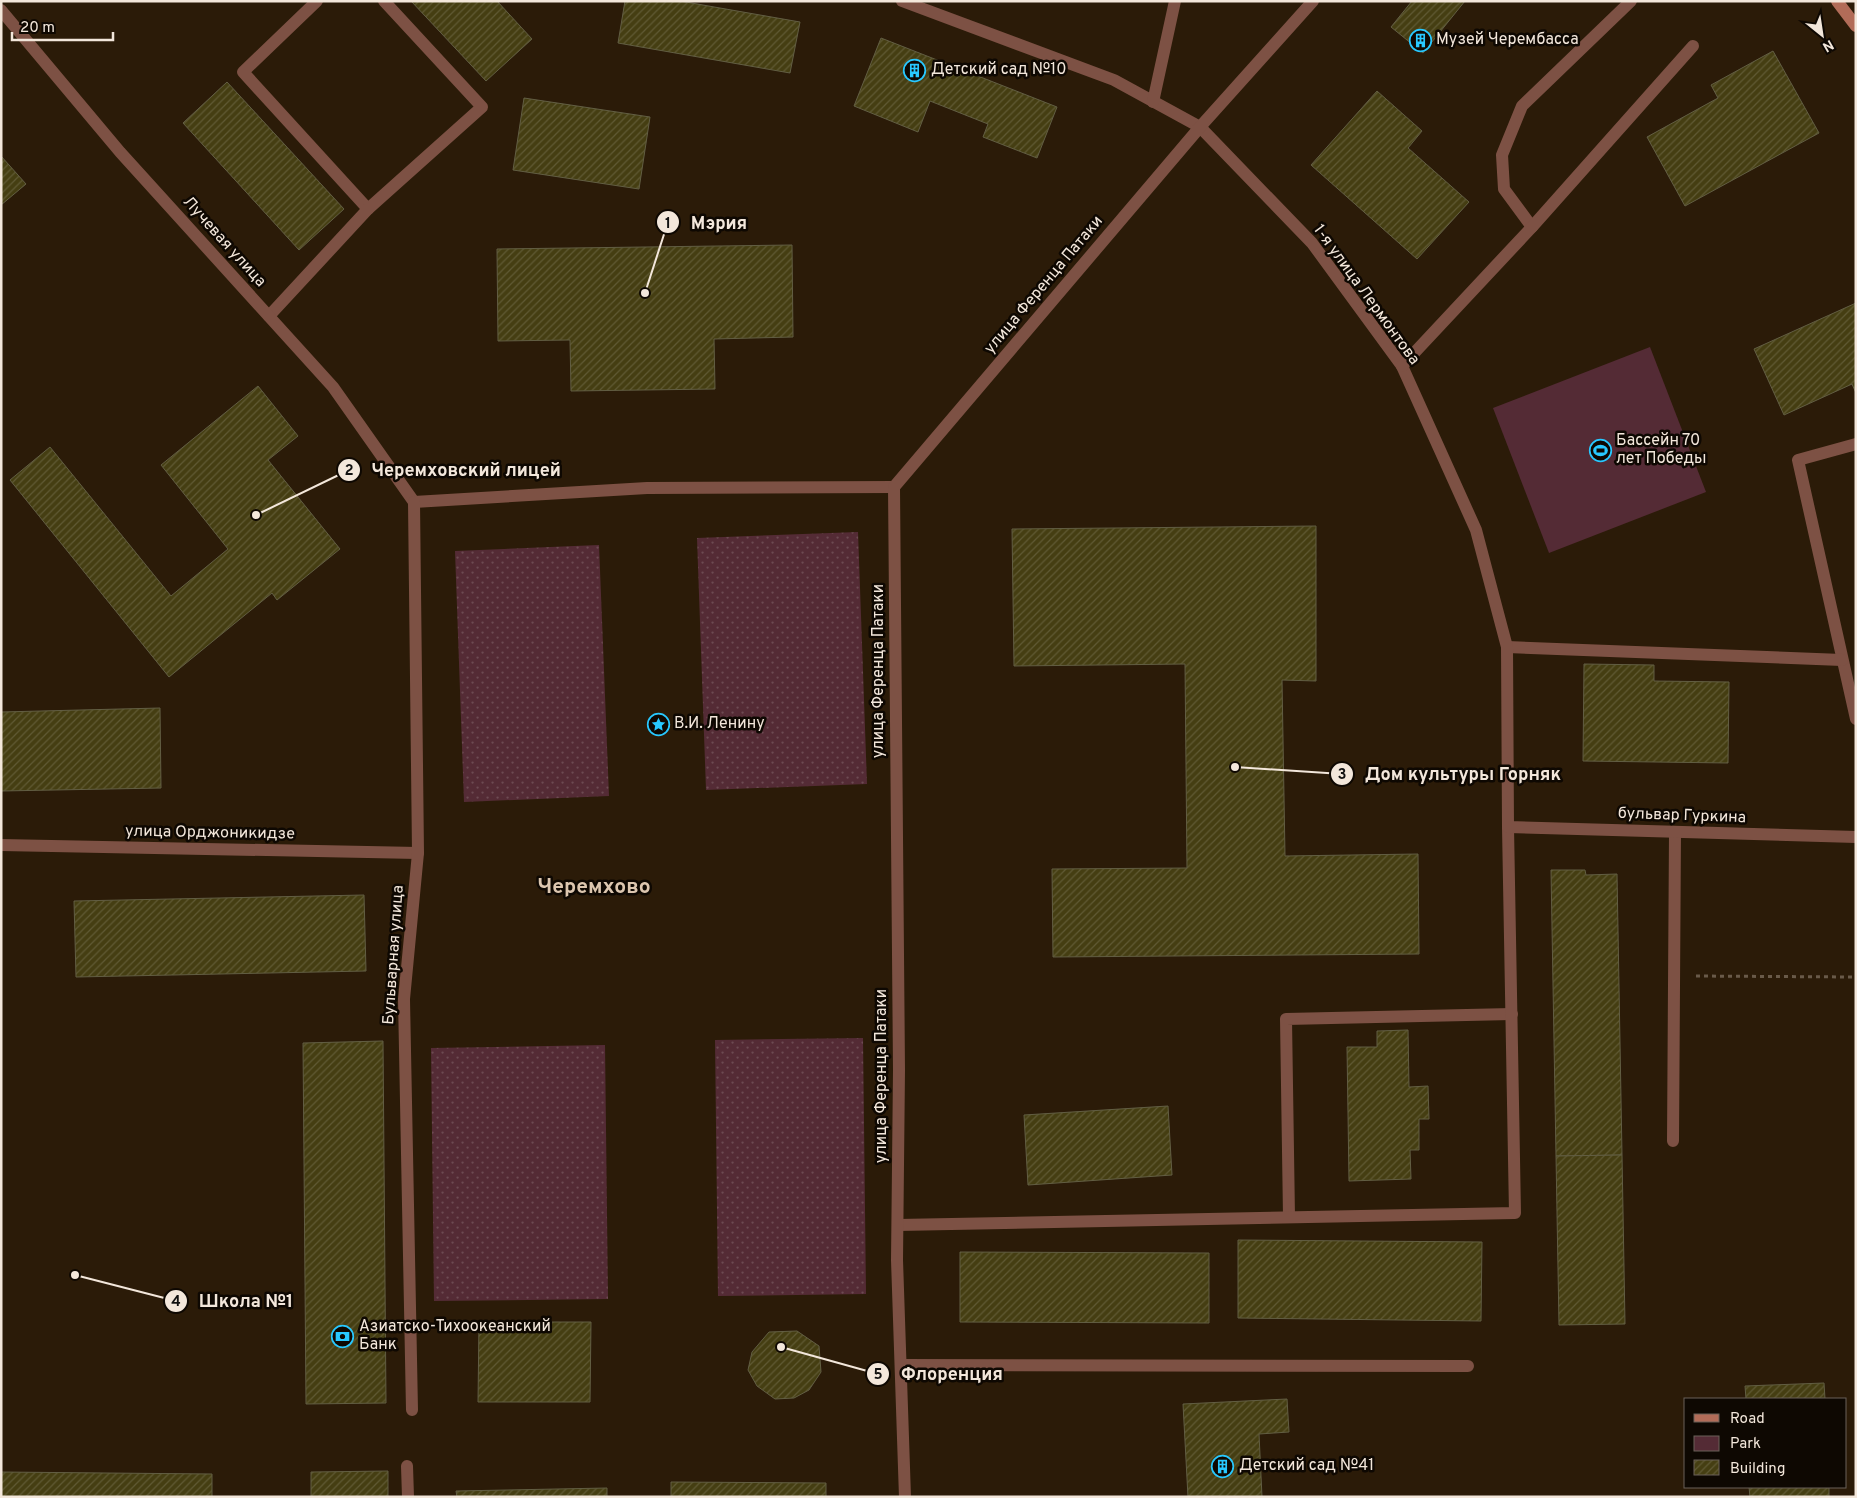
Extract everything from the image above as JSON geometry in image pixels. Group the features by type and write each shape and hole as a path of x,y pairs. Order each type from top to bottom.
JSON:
{"main road":[{"path":"1837,1 1856,26"}],"street":[{"path":"317,1 243,72 368,208"},
{"path":"269,316 368,208 482,107 384,1"},
{"name":"1-я улица Лермонтова","path":"902,1 1114,80 1200,127 1312,243 1402,366 1476,530 1507,646 1508,828 1515,1213 1290,1217"},
{"path":"1153,102 1175,1"},
{"name":"улица Ференца Патаки","path":"905,1497 898,1225 894,486 1200,127 1313,1"},
{"path":"1532,227 1504,189 1502,155 1522,106 1631,1"},
{"name":"Лучевая улица","path":"1,10 120,152 333,387 414,502"},
{"path":"1402,366 1532,227 1693,46"},
{"path":"1856,444 1798,460 1856,719"},
{"path":"414,502 647,488 894,486"},
{"name":"Бульварная улица","path":"412,1410 404,999 418,853 414,502"},
{"path":"1507,646 1842,660"},
{"name":"бульвар Гуркина","path":"1508,828 1856,837"},
{"path":"1673,1141 1675,832"},
{"name":"улица Орджоникидзе","path":"1,845 418,853"},
{"path":"898,1225 1290,1217 1286,1019 1512,1014"},
{"path":"901,1365 1468,1366"},
{"path":"407,1466 408,1497"}],"path":[{"path":"1674,976 1856,977"}],"green space":[{"name":"Бассейн 70 лет Победы","path":"1650,347 1706,492 1549,553 1493,408"},
{"path":"858,532 867,784 706,790 697,538"},
{"path":"599,545 609,796 464,802 455,551"},
{"path":"863,1038 866,1294 718,1296 715,1040"},
{"path":"605,1045 608,1299 434,1301 431,1048"}],"building":[{"path":"411,1 497,1 532,39 486,81"},
{"path":"625,1 680,1 800,22 790,73 618,43"},
{"name":"Музей Черембасса","path":"1412,1 1465,1 1423,53 1391,27"},
{"name":"Детский сад №10","path":"881,38 1057,107 1037,158 983,137 988,124 930,101 918,132 854,106"},
{"path":"1773,51 1819,133 1685,206 1647,137 1718,98 1711,85"},
{"path":"227,82 344,209 299,250 183,123"},
{"path":"1377,91 1422,131 1408,148 1469,202 1417,259 1311,165"},
{"path":"524,98 650,117 639,189 513,170"},
{"path":"1,156 26,184 1,205"},
{"path":"792,245 793,337 714,339 715,389 571,391 570,340 498,341 497,249"},
{"path":"1856,303 1856,393 1852,384 1784,415 1754,349"},
{"path":"258,386 298,436 268,460 340,549 277,600 272,593 169,677 10,480 50,447 171,596 228,549 161,465"},
{"path":"1316,526 1316,681 1282,680 1285,856 1418,854 1419,954 1053,957 1052,869 1187,868 1185,664 1014,666 1012,529"},
{"path":"1584,664 1654,665 1654,681 1729,682 1728,763 1583,761"},
{"path":"160,708 161,788 1,791 1,712"},
{"path":"1551,870 1585,870 1586,875 1617,874 1622,1155 1556,1156"},
{"path":"364,895 366,971 76,977 74,901"},
{"path":"1408,1030 1409,1087 1428,1086 1429,1119 1419,1119 1419,1150 1410,1150 1411,1179 1349,1181 1347,1047 1377,1047 1377,1031"},
{"path":"383,1041 386,1403 306,1404 303,1043"},
{"path":"1168,1106 1172,1175 1028,1185 1024,1115"},
{"path":"1622,1155 1625,1324 1559,1325 1556,1156"},
{"path":"1238,1240 1482,1242 1481,1321 1238,1318"},
{"path":"960,1252 1209,1253 1209,1323 960,1322"},
{"path":"479,1322 591,1322 590,1402 478,1402"},
{"path":"797,1331 819,1346 821,1372 809,1390 794,1398 775,1399 757,1386 748,1370 752,1352 769,1332"},
{"path":"1824,1383 1825,1398 1746,1398 1745,1386"},
{"name":"Детский сад №41","path":"1287,1399 1289,1432 1259,1434 1262,1497 1188,1497 1183,1404"},
{"path":"388,1471 388,1497 311,1497 311,1472"},
{"path":"1,1472 212,1474 212,1497 1,1497"},
{"path":"671,1482 826,1483 826,1497 671,1497"},
{"path":"607,1488 607,1497 457,1497 456,1491"},
{"path":"1749,1488 1829,1488 1829,1497 1750,1497"}],"place":[{"name":"Музей Черембасса","path":"1420,40"},
{"name":"Детский сад №10","path":"915,70"},
{"name":"Мэрия","path":"645,293"},
{"name":"Бассейн 70 лет Победы","path":"1600,450"},
{"name":"Черемховский лицей","path":"256,515"},
{"name":"В.И. Ленину","path":"658,724"},
{"name":"Дом культуры Горняк","path":"1235,767"},
{"name":"Школа №1","path":"75,1275"},
{"name":"Азиатско-Тихоокеанский Банк","path":"343,1336"},
{"name":"Флоренция","path":"781,1347"},
{"name":"Детский сад №41","path":"1223,1466"}],"district":[{"name":"Черемхово","path":"594,887"}]}
